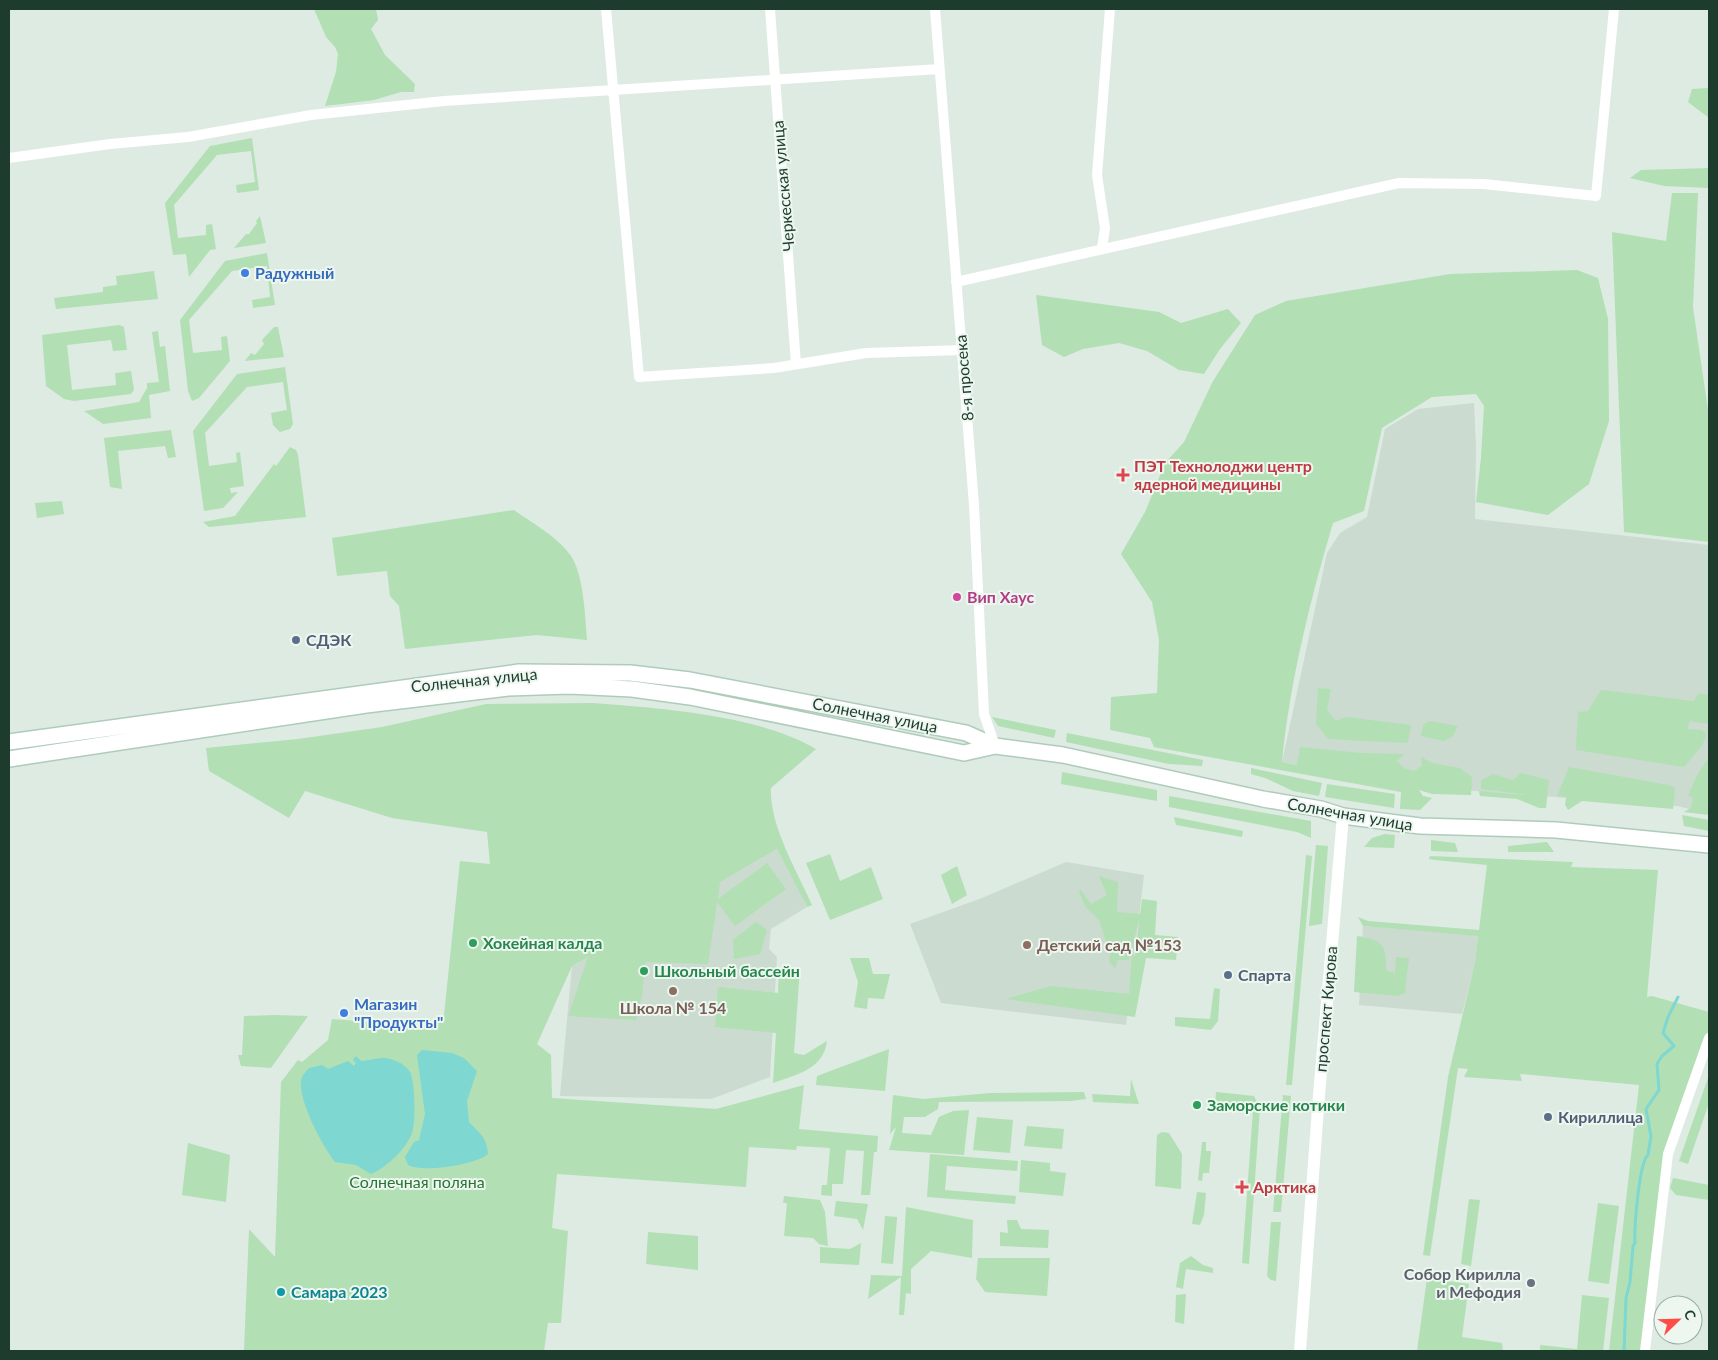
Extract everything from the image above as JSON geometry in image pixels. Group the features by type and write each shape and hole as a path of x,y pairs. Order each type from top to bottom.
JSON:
{"main road":[{"name":"Солнечная улица","path":"9,742 519,672 630,673 690,680 966,732 995,746 1063,756 1262,799 1321,809 1343,816 1420,826 1556,830 1709,845"},
{"name":"Солнечная улица","path":"9,759 366,704 508,688 569,686 632,688 690,697 964,753 995,746"}],"street":[{"path":"606,9 639,377 774,368 866,353 963,350"},
{"name":"Черкесская улица","path":"770,9 796,364"},
{"name":"8-я просека","path":"935,9 974,506 984,714 995,746"},
{"path":"1102,248 1105,228 1097,174 1110,9"},
{"path":"956,282 1399,183 1484,184 1596,196 1614,9"},
{"path":"9,158 110,144 188,137 311,115 444,101 613,88 775,81 939,70"},
{"name":"проспект Кирова","path":"1300,1351 1319,1095 1343,816"},
{"path":"1645,1351 1668,1154 1709,1038"}],"shaded area":[{"path":"1474,403 1476,447 1475,519 1709,545 1709,814 1677,806 1475,791 1383,781 1282,762 1327,553 1340,533 1367,517 1385,429 1418,409"},
{"name":"Школа № 154","path":"777,849 807,907 771,929 769,949 777,957 770,1077 711,1099 560,1096 572,966"},
{"name":"Детский сад №153","path":"1066,862 1144,875 1126,1025 941,1003 910,924 982,898"},
{"path":"1363,926 1478,935 1475,962 1462,1014 1359,1005"}],"green space":[{"path":"314,9 376,9 378,20 371,29 385,55 415,84 414,92 401,92 374,100 325,106 336,72 338,54 335,47 326,37"},
{"path":"1709,88 1709,118 1688,102 1692,89"},
{"path":"252,138 259,190 237,193 236,185 255,182 251,151 217,155 174,205 178,238 206,235 206,225 212,224 216,249 210,250 189,277 186,254 173,255 165,203 210,146"},
{"path":"1709,168 1709,188 1664,186 1630,178 1641,170"},
{"path":"1672,193 1698,193 1693,307 1709,417 1709,542 1624,532 1612,232 1666,241"},
{"path":"260,216 266,243 234,248 246,234 249,234"},
{"path":"267,253 275,305 253,308 252,300 270,297 267,266 232,271 189,320 193,353 222,350 221,337 227,336 230,361 199,398 192,401 188,391 180,320 225,261"},
{"path":"1577,270 1598,278 1608,319 1609,421 1589,484 1548,515 1476,502 1484,406 1476,394 1432,397 1382,428 1364,511 1333,523 1316,582 1296,671 1282,762 1297,765 1300,747 1361,753 1405,754 1397,761 1404,768 1414,771 1422,766 1421,757 1432,763 1460,768 1472,777 1471,795 1432,794 1419,790 1423,796 1432,798 1420,810 1400,809 1401,792 1154,747 1150,738 1110,730 1111,697 1157,693 1159,640 1152,602 1121,554 1145,512 1165,463 1184,442 1213,381 1255,315 1286,301 1450,274"},
{"path":"154,271 158,299 56,309 54,298 103,292 103,287 117,285 116,276"},
{"path":"1036,295 1159,312 1181,323 1228,309 1241,323 1220,349 1204,374 1179,370 1147,351 1119,343 1083,349 1064,357 1042,345"},
{"path":"119,325 124,327 127,350 113,351 111,340 67,345 72,390 116,385 115,373 131,371 134,390 131,394 74,401 64,399 46,386 42,335"},
{"path":"274,327 278,327 284,357 245,361 251,353 255,355 264,344 262,340"},
{"path":"158,331 160,347 165,346 170,391 149,395 151,418 103,424 84,411 139,402 147,388 147,383 159,382 152,332"},
{"path":"285,367 293,424 290,429 280,432 273,425 271,413 287,410 283,382 247,387 205,433 209,466 237,462 236,453 240,452 244,486 230,488 231,493 238,492 223,508 204,511 193,431 237,374"},
{"path":"171,430 176,457 168,458 165,446 118,451 122,489 110,487 104,438"},
{"path":"290,447 296,450 298,455 306,517 209,527 203,522 235,516 274,464 276,466"},
{"path":"62,501 64,514 37,518 35,503"},
{"path":"514,510 552,537 571,556 579,574 587,640 537,635 405,649 399,606 390,596 387,571 337,576 332,538"},
{"path":"1318,688 1331,689 1327,710 1336,721 1346,717 1411,725 1408,743 1328,739 1316,724"},
{"path":"1601,690 1694,701 1698,693 1708,695 1709,691 1709,724 1690,721 1687,729 1702,730 1706,734 1703,744 1684,767 1576,750 1578,712 1588,711"},
{"name":"Солнечная поляна","path":"593,703 678,711 738,721 793,737 816,749 771,788 774,817 779,832 812,905 807,907 777,849 720,882 718,899 767,863 786,889 735,926 717,902 708,964 645,962 642,996 636,1020 568,1016 588,957 572,966 537,1044 551,1055 552,1098 716,1109 804,1085 799,1129 878,1136 877,1152 874,1152 870,1195 861,1195 864,1151 846,1150 843,1184 832,1184 832,1196 821,1195 822,1185 827,1185 830,1148 797,1146 796,1150 749,1147 746,1187 557,1174 552,1228 568,1231 561,1323 548,1323 544,1351 244,1351 249,1229 275,1257 281,1082 298,1060 302,1062 328,1040 332,1019 431,1027 444,1015 460,861 490,864 487,832 392,818 305,791 289,818 209,771 206,748 298,739 382,727 486,704"},
{"path":"992,717 1056,730 1054,738 998,726"},
{"path":"1429,721 1458,726 1453,736 1444,741 1421,736 1423,725"},
{"path":"1067,733 1203,760 1202,766 1169,764 1066,742"},
{"path":"1709,757 1709,815 1684,812 1691,808 1693,797 1688,796 1696,777"},
{"path":"1569,767 1669,785 1675,788 1673,809 1582,801 1568,810 1565,805 1566,797 1557,796"},
{"path":"1251,768 1322,783 1319,796 1293,791 1265,778 1251,774"},
{"path":"1062,772 1157,790 1157,801 1061,784"},
{"path":"1521,773 1549,780 1546,808 1539,808 1517,799 1480,796 1479,791 1530,795 1481,789 1481,780 1493,774 1513,780"},
{"path":"1327,784 1395,794 1394,808 1325,797"},
{"path":"1169,796 1311,821 1311,838 1297,832 1169,807"},
{"path":"1682,815 1709,820 1709,831 1684,826"},
{"path":"1174,817 1243,831 1242,837 1176,825"},
{"path":"1385,834 1395,835 1394,848 1364,847 1372,838"},
{"path":"1431,840 1455,843 1458,852 1431,851"},
{"path":"1547,842 1554,852 1508,852 1508,846"},
{"path":"1316,845 1328,846 1322,924 1309,926"},
{"path":"830,854 840,881 871,867 883,899 830,920 806,863"},
{"path":"1306,855 1312,856 1292,1085 1286,1085"},
{"path":"1430,856 1573,862 1571,867 1658,870 1647,997 1652,996 1709,1012 1709,1028 1667,1154 1643,1351 1609,1351 1639,1085 1520,1074 1522,1081 1464,1077 1468,1069 1458,1068 1430,1256 1423,1255 1448,1077 1475,962 1478,936 1363,926 1358,917 1368,921 1479,930 1487,865 1435,860 1429,859"},
{"path":"957,866 967,895 952,904 941,875"},
{"path":"1099,876 1118,882 1117,912 1140,914 1142,899 1157,901 1155,935 1178,937 1176,960 1146,958 1135,1017 1006,999 1051,986 1129,994 1132,952 1135,956 1139,920 1129,960 1117,960 1116,969 1109,962 1110,953 1099,920 1085,906 1079,892 1081,890 1091,904 1107,895"},
{"path":"756,922 767,930 760,954 734,959 733,940"},
{"path":"1357,936 1378,942 1382,946 1386,971 1395,973 1396,957 1409,958 1405,993 1398,996 1354,992"},
{"path":"850,958 869,958 873,974 890,974 884,999 868,998 867,1009 854,1007 858,982"},
{"path":"779,968 800,968 794,1053 804,1055 827,1041 821,1058 808,1070 773,1083 776,1033 715,1027 718,987 778,993"},
{"path":"1214,988 1220,989 1218,1021 1211,1030 1175,1026 1175,1017 1210,1019"},
{"path":"244,1016 308,1016 271,1068 241,1066 238,1055 242,1055"},
{"path":"889,1049 885,1091 816,1085 817,1076"},
{"path":"1709,1075 1709,1103 1688,1164 1679,1161"},
{"path":"1131,1079 1139,1104 1093,1102 1092,1094 1130,1096"},
{"path":"1084,1092 1086,1099 1071,1101 939,1102 938,1109 925,1117 904,1117 902,1133 931,1135 939,1117 953,1111 969,1110 964,1155 889,1150 896,1127 890,1134 893,1095 923,1099 990,1093"},
{"path":"1216,1092 1254,1096 1260,1108 1249,1264 1242,1263 1253,1110 1215,1106"},
{"path":"1283,1095 1291,1096 1281,1212 1273,1212"},
{"path":"977,1117 1013,1120 1010,1153 973,1150"},
{"path":"1027,1126 1064,1129 1062,1149 1024,1146"},
{"path":"1162,1132 1169,1133 1182,1154 1181,1189 1155,1186 1157,1135"},
{"path":"1202,1142 1206,1142 1206,1151 1211,1151 1209,1173 1203,1173 1202,1181 1198,1180"},
{"path":"188,1143 230,1155 226,1202 182,1195"},
{"path":"930,1154 1018,1161 1017,1171 947,1166 945,1190 1016,1196 1015,1204 927,1197"},
{"path":"1021,1160 1050,1163 1050,1171 1066,1173 1063,1196 1019,1192"},
{"path":"1673,1178 1709,1185 1709,1200 1676,1195 1670,1188"},
{"path":"1197,1192 1206,1193 1204,1215 1200,1225 1192,1224"},
{"path":"784,1196 820,1200 825,1212 828,1246 819,1244 813,1238 784,1236 787,1203 783,1203"},
{"path":"1469,1199 1480,1200 1471,1266 1461,1264"},
{"path":"836,1201 868,1204 863,1230 857,1219 834,1216"},
{"path":"1598,1203 1619,1206 1609,1284 1588,1281"},
{"path":"906,1207 973,1220 972,1258 931,1251 911,1269 911,1294 906,1293 904,1315 899,1315 901,1277 868,1299 871,1275 902,1276"},
{"path":"885,1216 897,1217 893,1264 881,1263"},
{"path":"1007,1220 1017,1220 1021,1229 1049,1230 1048,1248 1000,1246 1000,1232 1008,1233"},
{"path":"1271,1222 1281,1222 1276,1281 1271,1280 1267,1276"},
{"path":"648,1232 698,1236 698,1270 646,1264"},
{"path":"861,1243 859,1265 820,1263 820,1247 850,1249"},
{"path":"1191,1256 1203,1265 1213,1268 1213,1273 1186,1269 1183,1289 1176,1287 1180,1263"},
{"path":"978,1258 1050,1258 1047,1296 985,1292 976,1279"},
{"path":"1427,1278 1469,1284 1462,1337 1502,1343 1503,1351 1417,1351"},
{"path":"1186,1294 1184,1324 1175,1322 1176,1295"},
{"path":"1582,1295 1609,1298 1603,1351 1540,1351 1540,1345 1577,1349"}],"water":[{"path":"422,1050 452,1053 464,1058 477,1071 467,1101 469,1122 486,1143 488,1154 482,1158 449,1167 425,1168 408,1165 405,1157 414,1142 419,1140 425,1114 417,1055"},
{"path":"356,1056 361,1061 388,1058 400,1063 410,1072 413,1084 414,1121 412,1133 395,1157 371,1174 356,1165 335,1162 311,1121 301,1085 302,1077 309,1068 322,1065 328,1069 348,1061 354,1066 356,1063 353,1060"}],"waterway":[{"path":"1624,1351 1626,1298 1635,1243 1638,1196 1642,1170 1648,1155 1651,1136 1646,1109 1659,1090 1657,1064 1662,1056 1674,1046 1663,1033 1668,1017 1678,997"}],"place":[{"name":"Радужный","path":"245,273"},
{"name":"ПЭТ Технолоджи центр ядерной медицины","path":"1123,475"},
{"name":"Вип Хаус","path":"957,597"},
{"name":"СДЭК","path":"296,640"},
{"name":"Хокейная калда","path":"473,943"},
{"name":"Детский сад №153","path":"1027,945"},
{"name":"Школьный бассейн","path":"644,971"},
{"name":"Спарта","path":"1228,975"},
{"name":"Школа № 154","path":"673,991"},
{"name":"Магазин \"Продукты\"","path":"344,1013"},
{"name":"Заморские котики","path":"1197,1105"},
{"name":"Кириллица","path":"1548,1117"},
{"name":"Арктика","path":"1242,1187"},
{"name":"Собор Кирилла и Мефодия","path":"1531,1283"},
{"name":"Самара 2023","path":"281,1292"}]}
